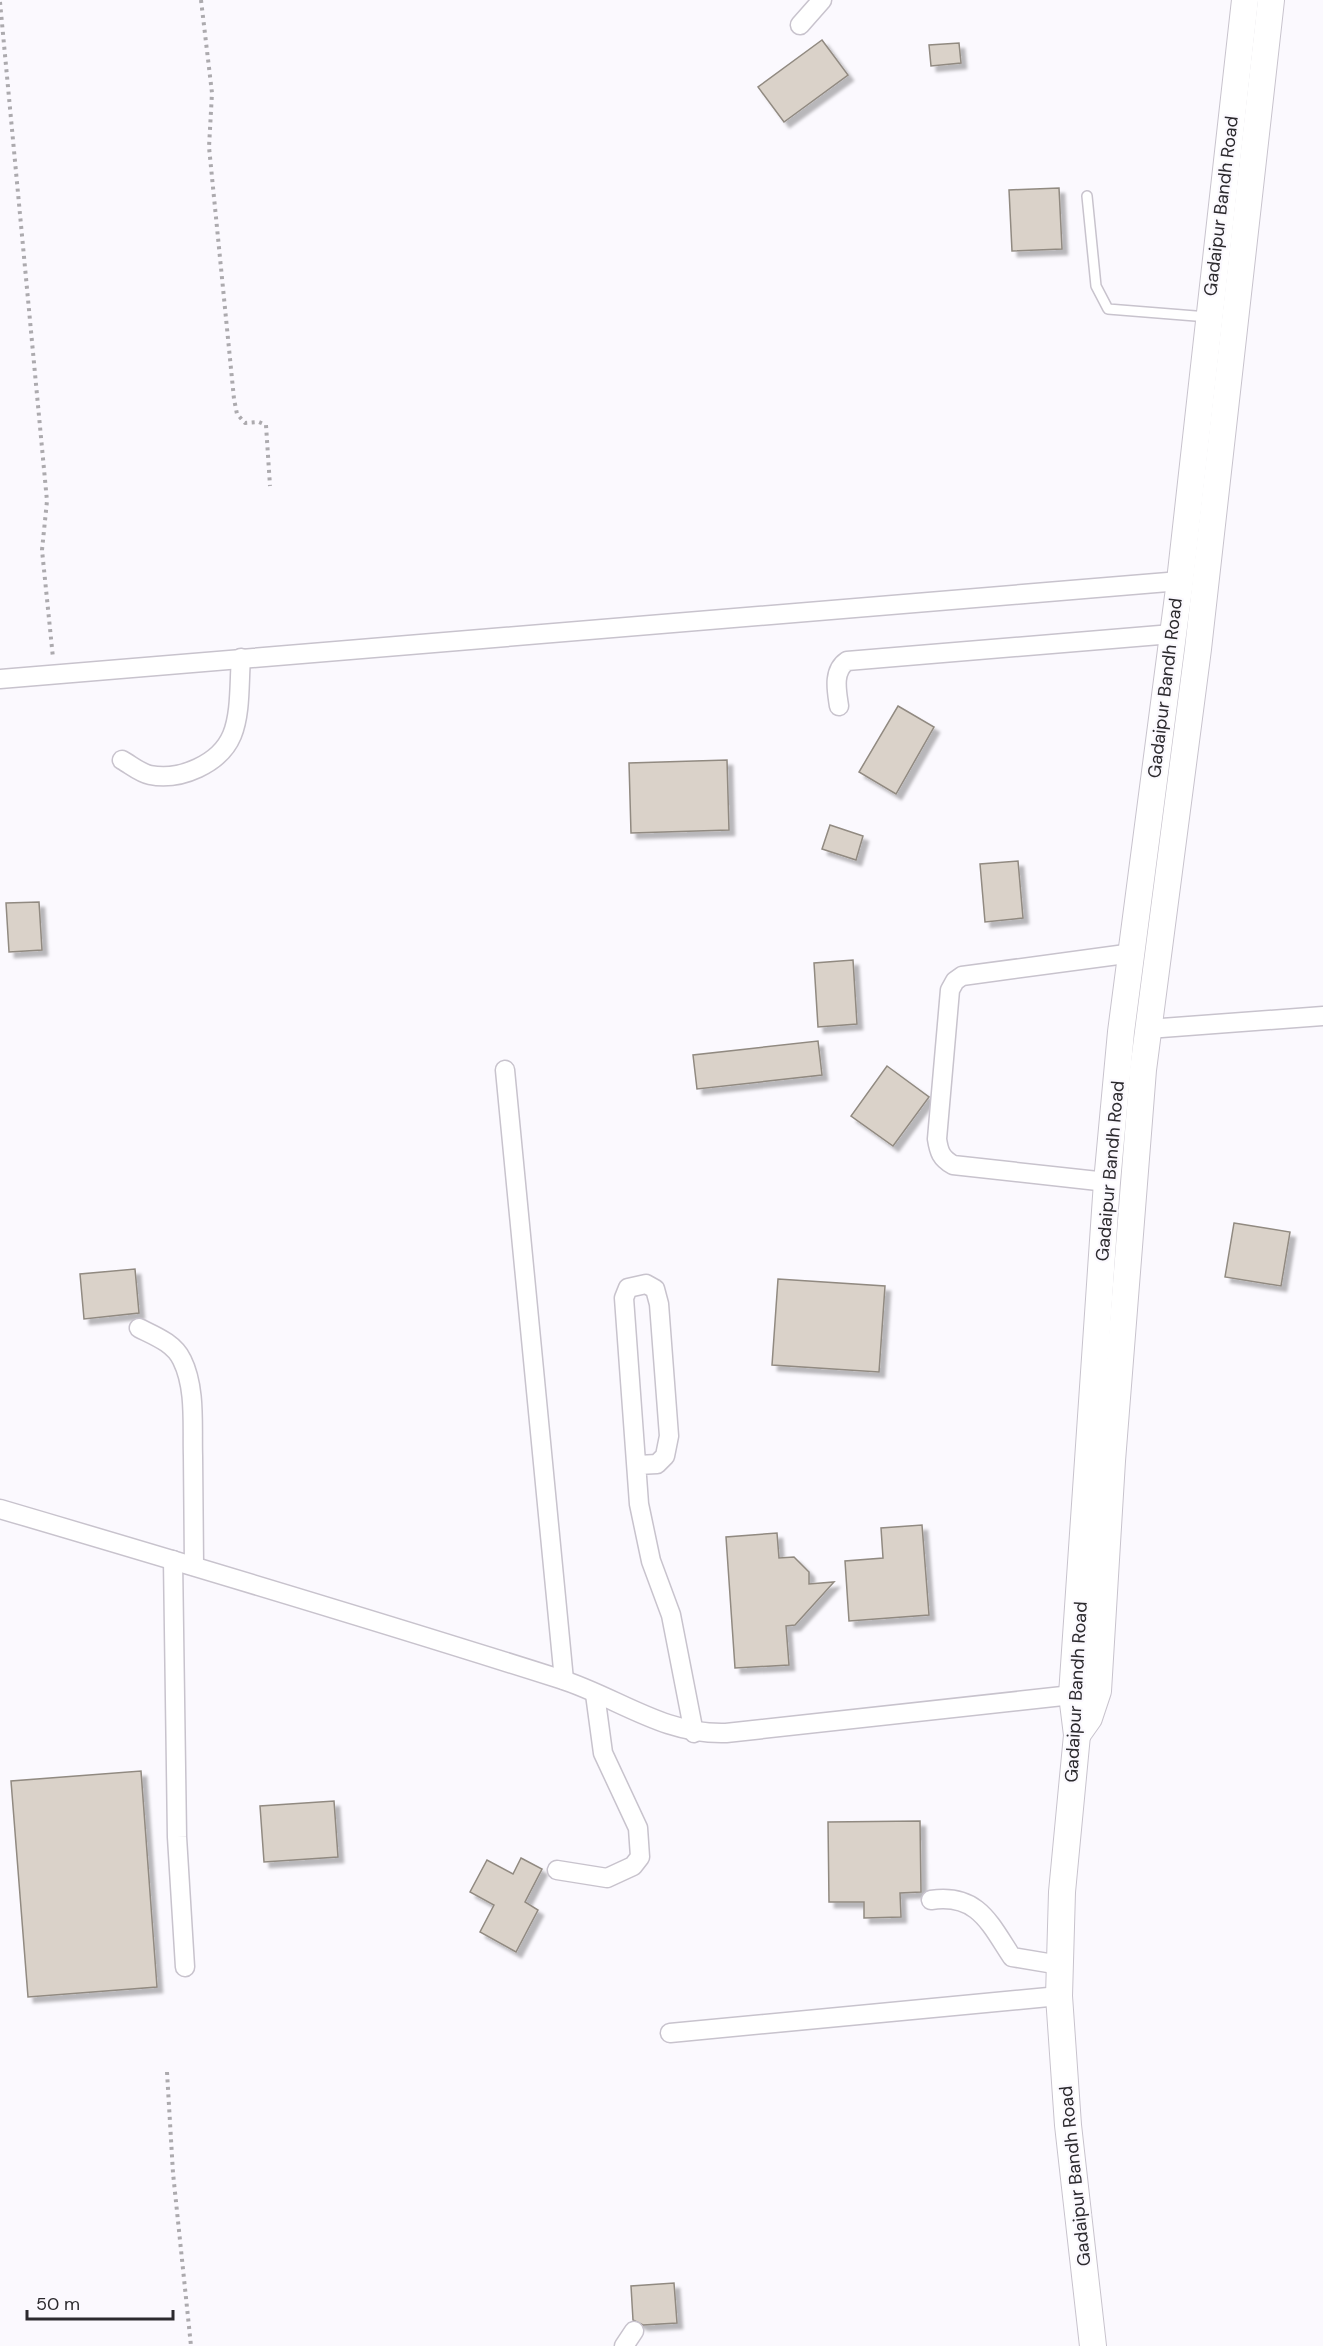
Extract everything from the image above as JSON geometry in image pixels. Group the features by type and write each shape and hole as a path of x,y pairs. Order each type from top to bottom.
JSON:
{"street":[{"path":"800,25 822,0"},
{"name":"Gadaipur Bandh Road","path":"1093,2346 1068,2125 1059,1996 1062,1892 1077,1734 1072,1695 1107,1182 1121,1032 1180,581 1245,0"},
{"path":"1077,1734 1089,1718 1098,1691 1132,1194 1148,1029 1199,638 1271,0"},
{"path":"0,679 1180,581"},
{"path":"839,706 836,685 839,670 847,661 1172,634"},
{"path":"122,760 148,774 167,776 203,766 217,755 227,745 235,725 241,658"},
{"path":"1107,1182 953,1165 944,1160 937,1139 950,990 955,981 962,976 1133,953"},
{"path":"1148,1029 1323,1016"},
{"path":"505,1070 564,1680"},
{"path":"638,1465 657,1464 669,1446 659,1304 655,1289 646,1284 628,1288 624,1298 643,1527 651,1561 671,1615 694,1733"},
{"path":"139,1328 174,1349 184,1365 191,1394 194,1566"},
{"path":"0,1509 564,1680 673,1727 694,1733 726,1733 1072,1695"},
{"path":"173,1560 177,1837 185,1967"},
{"path":"557,1870 607,1878 633,1866 640,1857 638,1828 603,1753 595,1694"},
{"path":"931,1900 950,1897 985,1915 1012,1958 1060,1965"},
{"path":"670,2033 1059,1996"}],"lane":[{"path":"1087,196 1096,286 1108,309 1209,317"}],"path":[{"path":"201,0 212,93 208,147 234,399 237,414 245,423 259,422 266,425 270,486"},
{"path":"0,2 47,501 42,550 55,673"},
{"path":"167,2072 173,2173 190,2346"}],"building":[{"path":"822,40 848,75 784,122 758,87"},
{"path":"959,43 961,63 931,66 929,45"},
{"path":"1059,188 1062,249 1012,251 1009,190"},
{"path":"898,706 934,727 896,794 859,772"},
{"path":"727,760 729,830 631,833 629,763"},
{"path":"830,825 863,836 856,860 822,849"},
{"path":"1018,861 1023,918 985,922 980,864"},
{"path":"39,902 42,950 9,952 6,903"},
{"path":"853,960 857,1024 818,1027 814,963"},
{"path":"818,1041 822,1075 697,1089 693,1055"},
{"path":"887,1066 929,1097 893,1146 851,1116"},
{"path":"1234,1223 1290,1232 1281,1286 1225,1277"},
{"path":"135,1269 139,1313 84,1319 80,1274"},
{"path":"778,1279 885,1286 879,1372 772,1365"},
{"path":"922,1525 929,1615 849,1621 845,1561 883,1558 881,1528"},
{"path":"777,1533 779,1558 794,1557 809,1572 809,1584 834,1582 795,1625 786,1626 789,1665 735,1668 726,1537"},
{"path":"141,1771 157,1987 28,1997 11,1781"},
{"path":"334,1801 338,1857 264,1862 260,1806"},
{"path":"920,1821 921,1892 900,1893 901,1917 864,1918 864,1902 829,1902 828,1822"},
{"path":"521,1858 542,1869 525,1902 538,1910 516,1952 480,1932 494,1905 470,1892 487,1860 513,1874"},
{"path":"674,2283 677,2323 643,2325 633,2320 631,2286"}]}
